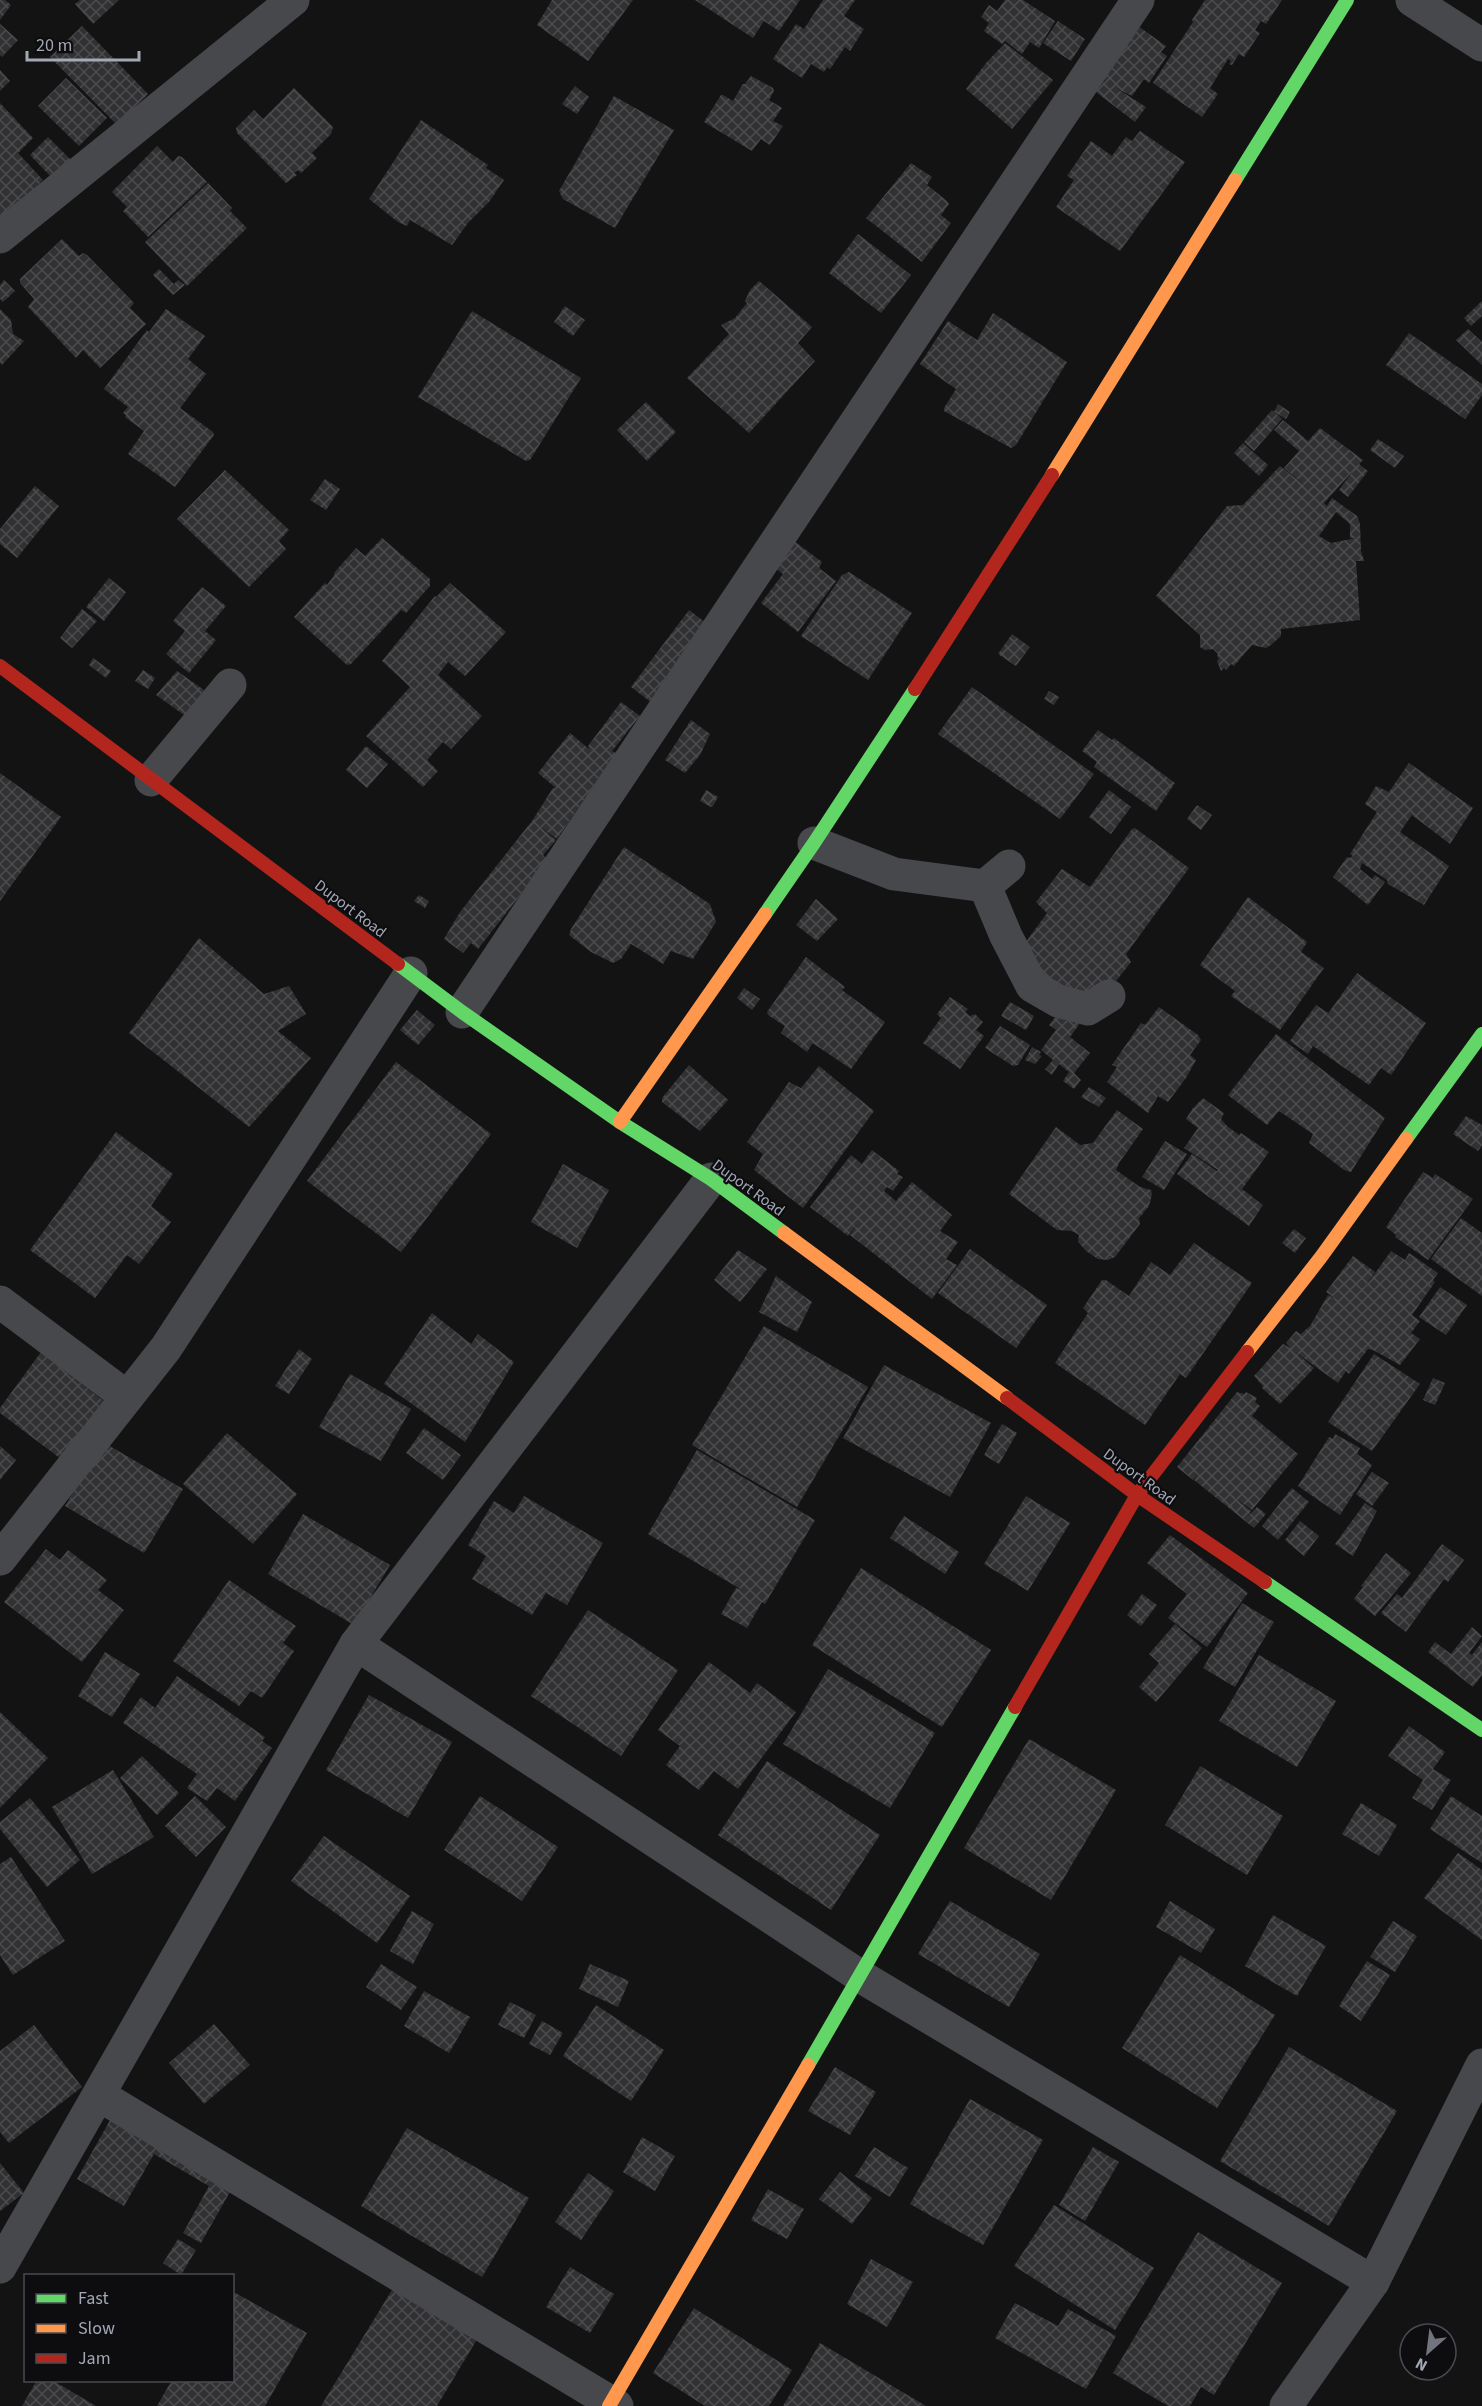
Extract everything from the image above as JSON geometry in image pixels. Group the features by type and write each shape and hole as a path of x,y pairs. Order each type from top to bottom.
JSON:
{"street":[{"path":"0,237 293,0"},
{"path":"462,1012 1138,0"},
{"path":"620,1122 814,843 1018,530 1347,0"},
{"path":"1412,0 1482,45"},
{"name":"Duport Road","path":"0,666 462,1012 620,1122 711,1179 1137,1495 1482,1730"},
{"path":"151,780 230,685"},
{"path":"814,843 894,874 997,876 1006,936 1032,986 1058,1001 1088,1010 1109,996"},
{"path":"0,1559 166,1348 411,973"},
{"path":"99,2095 612,2405 1137,1495 1321,1257 1482,1034"},
{"path":"0,2267 356,1644 711,1179"},
{"path":"0,1302 127,1397"},
{"path":"356,1644 860,1976 1373,2282"},
{"path":"1286,2406 1373,2282 1482,2065"}],"building":[{"path":"0,0 5,0 11,5 0,20"},
{"path":"80,0 119,0 93,24 75,4"},
{"path":"552,0 633,0 588,61 537,25"},
{"path":"695,0 800,0 779,31 764,21 753,38"},
{"path":"823,0 855,0 844,16 864,29 850,51 845,47 830,69 827,67 824,72 811,64 802,78 773,59 796,24 804,29"},
{"path":"1005,0 1023,0 1055,21 1039,48 1030,42 1022,54 1005,41 1002,44 984,31 989,23 981,17 989,5 997,11"},
{"path":"1205,0 1282,0 1266,24 1261,21 1255,30 1260,33 1244,57 1239,54 1232,65 1229,64 1231,61 1228,59 1210,88 1218,94 1202,117 1153,83"},
{"path":"1058,21 1085,39 1071,61 1043,43"},
{"path":"0,24 18,40 2,57 0,55"},
{"path":"82,26 148,94 117,125 50,57"},
{"path":"1138,26 1166,46 1161,52 1167,56 1149,83 1144,79 1132,96 1116,88 1146,107 1135,122 1096,92 1105,80 1102,78"},
{"path":"1005,43 1053,80 1012,129 966,89"},
{"path":"0,70 10,81 0,91"},
{"path":"751,76 773,88 774,91 769,100 782,108 773,121 783,126 770,145 761,139 752,151 704,122 721,95 733,101 743,84"},
{"path":"66,78 107,118 79,146 38,106"},
{"path":"575,86 589,97 577,114 562,104"},
{"path":"294,88 333,127 331,134 312,153 317,158 301,173 298,170 294,173 297,175 286,183 237,133 236,128 254,110 263,119"},
{"path":"614,96 674,130 615,228 563,199 559,191"},
{"path":"0,103 33,138 18,153 43,180 0,223"},
{"path":"421,120 488,165 486,168 504,180 489,202 468,223 452,245 410,220 407,226 398,222 369,199"},
{"path":"1140,131 1185,162 1120,251 1056,207 1074,180 1067,176 1091,141 1112,156 1126,137 1132,141"},
{"path":"48,137 73,162 54,180 30,155"},
{"path":"157,146 173,162 178,156 182,157 207,182 148,237 123,211 127,207 112,192"},
{"path":"911,163 932,177 927,185 949,204 941,215 951,223 922,262 866,218"},
{"path":"208,183 247,228 187,286 145,242"},
{"path":"858,234 911,275 881,313 829,273"},
{"path":"62,239 79,256 83,253 87,255 134,303 130,308 146,324 100,368 83,350 76,358 28,307 34,299 20,283 20,279"},
{"path":"159,269 174,284 178,280 185,285 173,295 153,275"},
{"path":"4,280 15,291 3,302 0,299 0,285"},
{"path":"759,281 812,327 798,343 815,361 749,433 687,378 729,334 721,325 735,318 747,303 745,301 750,290"},
{"path":"1482,301 1482,316 1471,326 1464,318"},
{"path":"565,306 585,320 573,336 554,322"},
{"path":"0,309 11,320 13,334 24,341 2,365 0,363"},
{"path":"166,309 205,336 188,359 206,374 180,408 214,435 175,487 128,454 144,431 125,417 123,413 128,407 104,389 147,330 149,332"},
{"path":"472,311 581,378 530,460 526,461 418,397"},
{"path":"993,313 1067,362 1016,445 1011,448 944,411 956,389 920,364 948,321 977,340"},
{"path":"1468,329 1482,342 1482,365 1456,340"},
{"path":"1409,333 1482,384 1482,395 1465,419 1386,365"},
{"path":"646,402 676,432 647,461 617,430"},
{"path":"1278,404 1290,412 1286,419 1274,412"},
{"path":"1272,410 1282,419 1254,451 1244,442"},
{"path":"1283,420 1308,441 1320,428 1363,460 1359,464 1368,471 1348,497 1339,490 1353,471 1324,503 1327,506 1332,498 1357,516 1360,524 1361,551 1364,561 1356,561 1360,620 1281,629 1281,636 1271,645 1266,648 1252,645 1234,666 1231,664 1226,670 1224,668 1221,671 1217,661 1218,654 1213,649 1205,650 1200,647 1200,635 1156,596 1227,506 1243,505 1280,466 1308,488 1284,468 1299,451 1274,430","holes":["1336,512 1350,524 1350,538 1356,538 1331,543 1319,536"]},
{"path":"1378,439 1404,456 1395,468 1370,450"},
{"path":"1243,443 1268,465 1259,476 1234,453"},
{"path":"225,470 289,530 279,541 286,549 249,587 177,519"},
{"path":"325,479 340,489 326,510 310,500"},
{"path":"35,486 59,506 17,558 0,544 0,529"},
{"path":"382,538 430,579 430,586 406,613 401,610 351,664 347,665 294,617 325,583 327,585 334,573 356,548 365,556"},
{"path":"794,541 822,562 819,568 836,581 798,632 761,603 783,574 775,568"},
{"path":"849,572 912,613 868,680 801,636 842,575"},
{"path":"109,578 126,592 104,621 86,607"},
{"path":"450,583 506,632 465,676 448,662 438,675 482,716 451,749 443,742 427,760 438,771 423,787 366,736 410,687 382,661 435,596"},
{"path":"202,587 226,606 205,631 216,640 189,673 166,654 185,631 173,621"},
{"path":"82,609 97,621 72,648 60,638"},
{"path":"689,610 710,626 652,703 631,687"},
{"path":"1012,634 1030,647 1016,666 998,654"},
{"path":"93,658 111,671 106,678 89,665"},
{"path":"143,670 155,678 148,689 135,681"},
{"path":"177,671 204,690 187,717 156,695"},
{"path":"972,687 1094,774 1060,819 938,734"},
{"path":"1049,691 1059,697 1054,705 1044,699"},
{"path":"621,702 640,716 612,751 616,753 557,839 539,826 556,840 543,855 548,860 478,949 471,943 463,953 444,939 460,912 532,821 553,788 556,788 538,773 570,733 589,749 588,746"},
{"path":"691,720 710,734 700,755 685,773 665,760"},
{"path":"1098,730 1112,740 1114,738 1175,783 1156,811 1094,767 1097,762 1082,751"},
{"path":"366,746 388,764 367,788 346,770"},
{"path":"1409,763 1473,808 1450,844 1412,815 1400,832 1449,866 1424,905 1388,884 1387,880 1362,863 1360,869 1372,879 1375,875 1385,882 1368,905 1333,877 1347,857 1353,856 1350,854 1377,812 1365,804 1376,786 1389,792"},
{"path":"0,773 61,817 0,901"},
{"path":"706,790 718,797 711,807 700,801"},
{"path":"1109,790 1131,807 1111,834 1089,817"},
{"path":"1197,805 1212,815 1201,830 1187,819"},
{"path":"1135,828 1189,868 1126,954 1131,962 1109,990 1086,1004 1064,995 1020,950 1047,913 1036,902 1062,869 1090,887"},
{"path":"624,847 710,904 716,922 693,959 671,951 663,964 631,944 621,959 613,963 591,952 569,935"},
{"path":"419,895 429,901 425,908 414,901"},
{"path":"1248,897 1307,942 1301,952 1324,968 1280,1030 1231,996 1235,991 1200,965"},
{"path":"816,899 838,919 817,941 796,925"},
{"path":"199,938 264,994 289,986 306,1014 278,1031 311,1058 249,1127 129,1033"},
{"path":"806,957 845,987 842,990 885,1022 851,1069 814,1044 807,1052 781,1033 785,1026 767,1012"},
{"path":"1357,973 1426,1023 1391,1075 1381,1068 1369,1085 1313,1046 1308,1054 1290,1041 1316,1005 1328,1013 1317,1029"},
{"path":"744,988 760,999 752,1010 737,998"},
{"path":"950,997 968,1009 965,1012 970,1016 975,1014 983,1022 976,1030 984,1036 960,1069 923,1043 941,1018 937,1014"},
{"path":"1010,1002 1034,1016 1026,1030 1001,1016"},
{"path":"1159,1007 1198,1035 1201,1040 1190,1055 1196,1060 1186,1078 1168,1102 1158,1096 1148,1113 1107,1082 1117,1067 1112,1065 1141,1023 1145,1025"},
{"path":"1062,1008 1081,1022 1070,1037 1090,1053 1074,1073 1081,1080 1074,1089 1063,1081 1069,1072 1059,1064 1052,1075 1045,1069 1053,1060 1041,1050 1056,1030 1049,1025"},
{"path":"417,1010 435,1025 418,1045 400,1030"},
{"path":"1000,1026 1030,1045 1018,1065 1013,1066 985,1048"},
{"path":"1276,1034 1385,1118 1351,1172 1344,1170 1309,1143 1313,1134 1279,1111 1267,1125 1228,1095"},
{"path":"1032,1047 1041,1052 1039,1055 1042,1056 1035,1064 1025,1060"},
{"path":"396,1062 491,1134 401,1252 307,1181"},
{"path":"689,1065 728,1100 700,1131 662,1102 662,1098"},
{"path":"819,1066 874,1111 803,1208 754,1170 763,1154 747,1142 789,1082 801,1088"},
{"path":"1089,1087 1106,1098 1099,1107 1081,1097"},
{"path":"1203,1098 1224,1113 1221,1119 1227,1126 1269,1152 1242,1189 1263,1205 1249,1226 1177,1174 1192,1154 1218,1170 1184,1148 1198,1128 1186,1119"},
{"path":"1117,1110 1143,1129 1116,1170 1140,1187 1151,1190 1152,1194 1149,1206 1139,1218 1140,1224 1115,1257 1108,1260 1098,1259 1086,1251 1078,1242 1079,1235 1072,1231 1057,1230 1009,1194 1056,1127 1080,1145 1093,1143"},
{"path":"1466,1116 1482,1125 1482,1145 1478,1151 1453,1134"},
{"path":"116,1132 173,1174 151,1206 171,1222 139,1264 127,1255 95,1298 30,1250"},
{"path":"1165,1141 1187,1154 1164,1190 1142,1177"},
{"path":"872,1150 899,1171 897,1174 903,1177 893,1191 887,1187 884,1191 896,1201 912,1182 952,1215 940,1231 958,1242 946,1259 957,1265 932,1299 850,1235 858,1223 848,1236 810,1207 851,1155 862,1164"},
{"path":"563,1164 609,1190 577,1248 531,1222"},
{"path":"1423,1172 1433,1178 1435,1174 1473,1199 1428,1260 1395,1237 1396,1235 1386,1227"},
{"path":"1461,1218 1482,1233 1482,1296 1431,1259"},
{"path":"1294,1229 1306,1238 1295,1253 1282,1243"},
{"path":"1194,1243 1252,1283 1186,1378 1180,1374 1145,1425 1055,1363 1088,1313 1083,1308 1102,1280 1106,1280 1129,1296 1151,1262 1170,1275"},
{"path":"970,1249 1047,1305 1016,1348 938,1293"},
{"path":"738,1250 767,1269 740,1302 714,1280"},
{"path":"1391,1251 1405,1260 1409,1253 1438,1273 1433,1280 1435,1282 1412,1315 1420,1321 1411,1333 1420,1339 1400,1365 1368,1349 1349,1374 1346,1371 1338,1383 1294,1351 1314,1368 1280,1404 1262,1388 1263,1386 1254,1376 1283,1344 1290,1348 1286,1343 1296,1331 1301,1334 1310,1326 1328,1295 1336,1299 1326,1292 1353,1256 1375,1272 1363,1290"},
{"path":"776,1276 812,1302 797,1332 759,1312"},
{"path":"1440,1287 1467,1305 1446,1335 1419,1317"},
{"path":"432,1313 471,1344 478,1334 514,1362 465,1442 384,1384"},
{"path":"764,1326 868,1387 797,1507 692,1445"},
{"path":"299,1349 312,1359 289,1394 275,1386"},
{"path":"41,1352 105,1402 61,1459 0,1413 0,1408"},
{"path":"1374,1354 1420,1384 1372,1451 1328,1422"},
{"path":"884,1365 991,1423 950,1497 843,1438"},
{"path":"350,1374 411,1409 381,1461 319,1427"},
{"path":"1433,1378 1445,1383 1435,1405 1423,1400"},
{"path":"1237,1392 1244,1394 1246,1392 1257,1398 1255,1402 1260,1406 1252,1416 1298,1454 1252,1510 1235,1498 1251,1511 1248,1516 1257,1507 1266,1514 1254,1528 1194,1480 1199,1473 1193,1480 1177,1467"},
{"path":"1002,1424 1017,1433 999,1464 984,1455"},
{"path":"424,1428 461,1455 443,1480 406,1453"},
{"path":"227,1433 297,1494 253,1544 183,1484"},
{"path":"1335,1434 1360,1448 1357,1454 1372,1465 1340,1515 1298,1486 1329,1437 1333,1439"},
{"path":"103,1442 183,1489 144,1553 65,1506"},
{"path":"0,1446 16,1460 0,1480"},
{"path":"697,1450 815,1520 765,1604 762,1602 747,1628 721,1614 736,1588 742,1590 648,1534"},
{"path":"1372,1472 1389,1483 1372,1506 1356,1494"},
{"path":"1292,1488 1309,1502 1278,1540 1262,1526"},
{"path":"524,1496 603,1543 567,1605 546,1593 532,1615 472,1579 486,1556 468,1545 494,1501 514,1513"},
{"path":"1026,1496 1070,1523 1028,1591 984,1564"},
{"path":"1365,1503 1377,1511 1353,1556 1335,1544"},
{"path":"303,1514 390,1565 354,1625 268,1574"},
{"path":"904,1516 959,1552 945,1574 890,1538"},
{"path":"1300,1521 1319,1536 1304,1556 1285,1540"},
{"path":"1170,1535 1248,1593 1207,1647 1168,1618 1187,1594 1147,1563"},
{"path":"1442,1544 1464,1560 1448,1582 1444,1579 1406,1632 1381,1613 1397,1594 1402,1598"},
{"path":"46,1549 60,1560 68,1550 107,1580 98,1590 124,1610 82,1662 4,1602"},
{"path":"1386,1553 1411,1573 1375,1616 1354,1599"},
{"path":"861,1568 991,1650 942,1727 812,1645"},
{"path":"229,1580 296,1626 283,1643 294,1651 262,1698 251,1691 239,1706 173,1661"},
{"path":"1142,1594 1157,1605 1141,1626 1127,1615"},
{"path":"1242,1603 1274,1622 1235,1687 1203,1668"},
{"path":"588,1610 678,1670 621,1756 531,1696"},
{"path":"1175,1624 1202,1648 1156,1702 1139,1687 1159,1663 1149,1654"},
{"path":"1472,1627 1482,1636 1469,1653 1472,1655 1482,1642 1482,1675 1473,1687 1428,1652 1435,1642 1451,1654"},
{"path":"105,1652 140,1674 112,1717 78,1696"},
{"path":"1259,1655 1336,1701 1297,1767 1219,1721"},
{"path":"709,1662 750,1693 757,1683 796,1712 738,1789 714,1771 699,1790 666,1765 680,1746 658,1730"},
{"path":"828,1669 935,1733 890,1808 783,1744"},
{"path":"177,1676 265,1737 262,1741 272,1748 235,1801 217,1788 207,1801 187,1788 197,1774 123,1723 141,1697 155,1708"},
{"path":"369,1695 452,1742 408,1818 326,1770"},
{"path":"0,1712 48,1758 0,1808"},
{"path":"1409,1726 1445,1752 1433,1769 1451,1780 1432,1810 1412,1798 1423,1780 1388,1756"},
{"path":"1029,1739 1116,1790 1051,1900 964,1848"},
{"path":"142,1756 179,1793 157,1815 120,1778"},
{"path":"767,1761 880,1835 831,1910 718,1835"},
{"path":"1200,1766 1283,1816 1247,1875 1165,1825"},
{"path":"113,1770 154,1837 92,1874 52,1807"},
{"path":"195,1796 226,1827 196,1857 165,1826"},
{"path":"480,1796 558,1847 522,1901 444,1850"},
{"path":"1451,1796 1482,1816 1482,1863 1430,1829"},
{"path":"30,1798 80,1860 47,1887 0,1829 0,1822"},
{"path":"1361,1803 1397,1825 1379,1856 1342,1834"},
{"path":"324,1836 410,1896 377,1943 291,1881"},
{"path":"1458,1853 1482,1870 1482,1940 1424,1898"},
{"path":"11,1857 65,1941 13,1975 0,1955 0,1864"},
{"path":"950,1901 1040,1954 1009,2007 918,1954"},
{"path":"1170,1901 1215,1929 1201,1953 1156,1927"},
{"path":"412,1911 434,1924 413,1964 390,1951"},
{"path":"1273,1915 1326,1946 1297,1996 1245,1966"},
{"path":"1393,1921 1417,1936 1395,1972 1370,1957"},
{"path":"1180,1955 1275,2015 1217,2108 1122,2048"},
{"path":"1367,1961 1390,1975 1361,2021 1339,2006"},
{"path":"381,1964 417,1987 401,2010 366,1987"},
{"path":"590,1964 629,1981 618,2007 579,1989"},
{"path":"424,1991 470,2017 449,2053 404,2026"},
{"path":"510,2002 536,2015 524,2038 498,2025"},
{"path":"596,2005 664,2050 631,2101 563,2056"},
{"path":"542,2021 563,2033 550,2055 529,2044"},
{"path":"214,2024 250,2065 204,2104 169,2063"},
{"path":"34,2025 82,2087 9,2143 0,2132 0,2051"},
{"path":"1289,2047 1397,2111 1329,2226 1220,2161"},
{"path":"835,2067 876,2092 850,2135 808,2111"},
{"path":"970,2099 1043,2140 983,2245 910,2204"},
{"path":"114,2113 231,2190 201,2243 183,2233 209,2186 154,2154 124,2206 77,2179"},
{"path":"407,2128 529,2198 482,2277 361,2206"},
{"path":"642,2137 675,2156 655,2191 623,2172"},
{"path":"874,2147 908,2168 890,2197 855,2176"},
{"path":"1093,2147 1119,2162 1085,2221 1059,2205"},
{"path":"0,2163 24,2193 0,2211"},
{"path":"840,2172 872,2198 852,2224 819,2199"},
{"path":"588,2173 614,2191 581,2240 555,2222"},
{"path":"768,2189 804,2209 787,2239 751,2220"},
{"path":"1054,2205 1154,2268 1115,2330 1014,2266"},
{"path":"1198,2232 1282,2283 1214,2395 1201,2387 1190,2406 1168,2406 1113,2373"},
{"path":"178,2239 196,2250 182,2274 163,2263"},
{"path":"871,2259 913,2282 887,2327 847,2304"},
{"path":"570,2267 614,2294 590,2333 546,2307"},
{"path":"395,2285 479,2336 437,2406 321,2406"},
{"path":"234,2292 307,2333 265,2406 157,2406 171,2382 234,2382"},
{"path":"1015,2303 1058,2326 1068,2309 1116,2336 1086,2389 995,2338"},
{"path":"694,2308 792,2370 769,2406 705,2406 653,2373"},
{"path":"820,2343 926,2406 783,2406"},
{"path":"36,2382 55,2382 96,2406 22,2406"}],"traffic: fast":[{"path":"1235,180 1347,0"},
{"path":"765,914 915,689"},
{"path":"398,964 462,1012 620,1122 711,1179 784,1233"},
{"path":"1406,1139 1482,1034"},
{"path":"1265,1582 1482,1730"},
{"path":"808,2065 1015,1707"}],"traffic: slow":[{"path":"1052,475 1235,180"},
{"path":"620,1122 765,914"},
{"path":"1247,1352 1321,1257 1406,1139"},
{"path":"784,1233 1007,1398"},
{"path":"609,2406 808,2065"}],"traffic: jam":[{"path":"915,689 1052,475"},
{"path":"0,666 398,964"},
{"path":"1015,1707 1137,1495 1247,1352"},
{"path":"1007,1398 1137,1495 1265,1582"}]}
